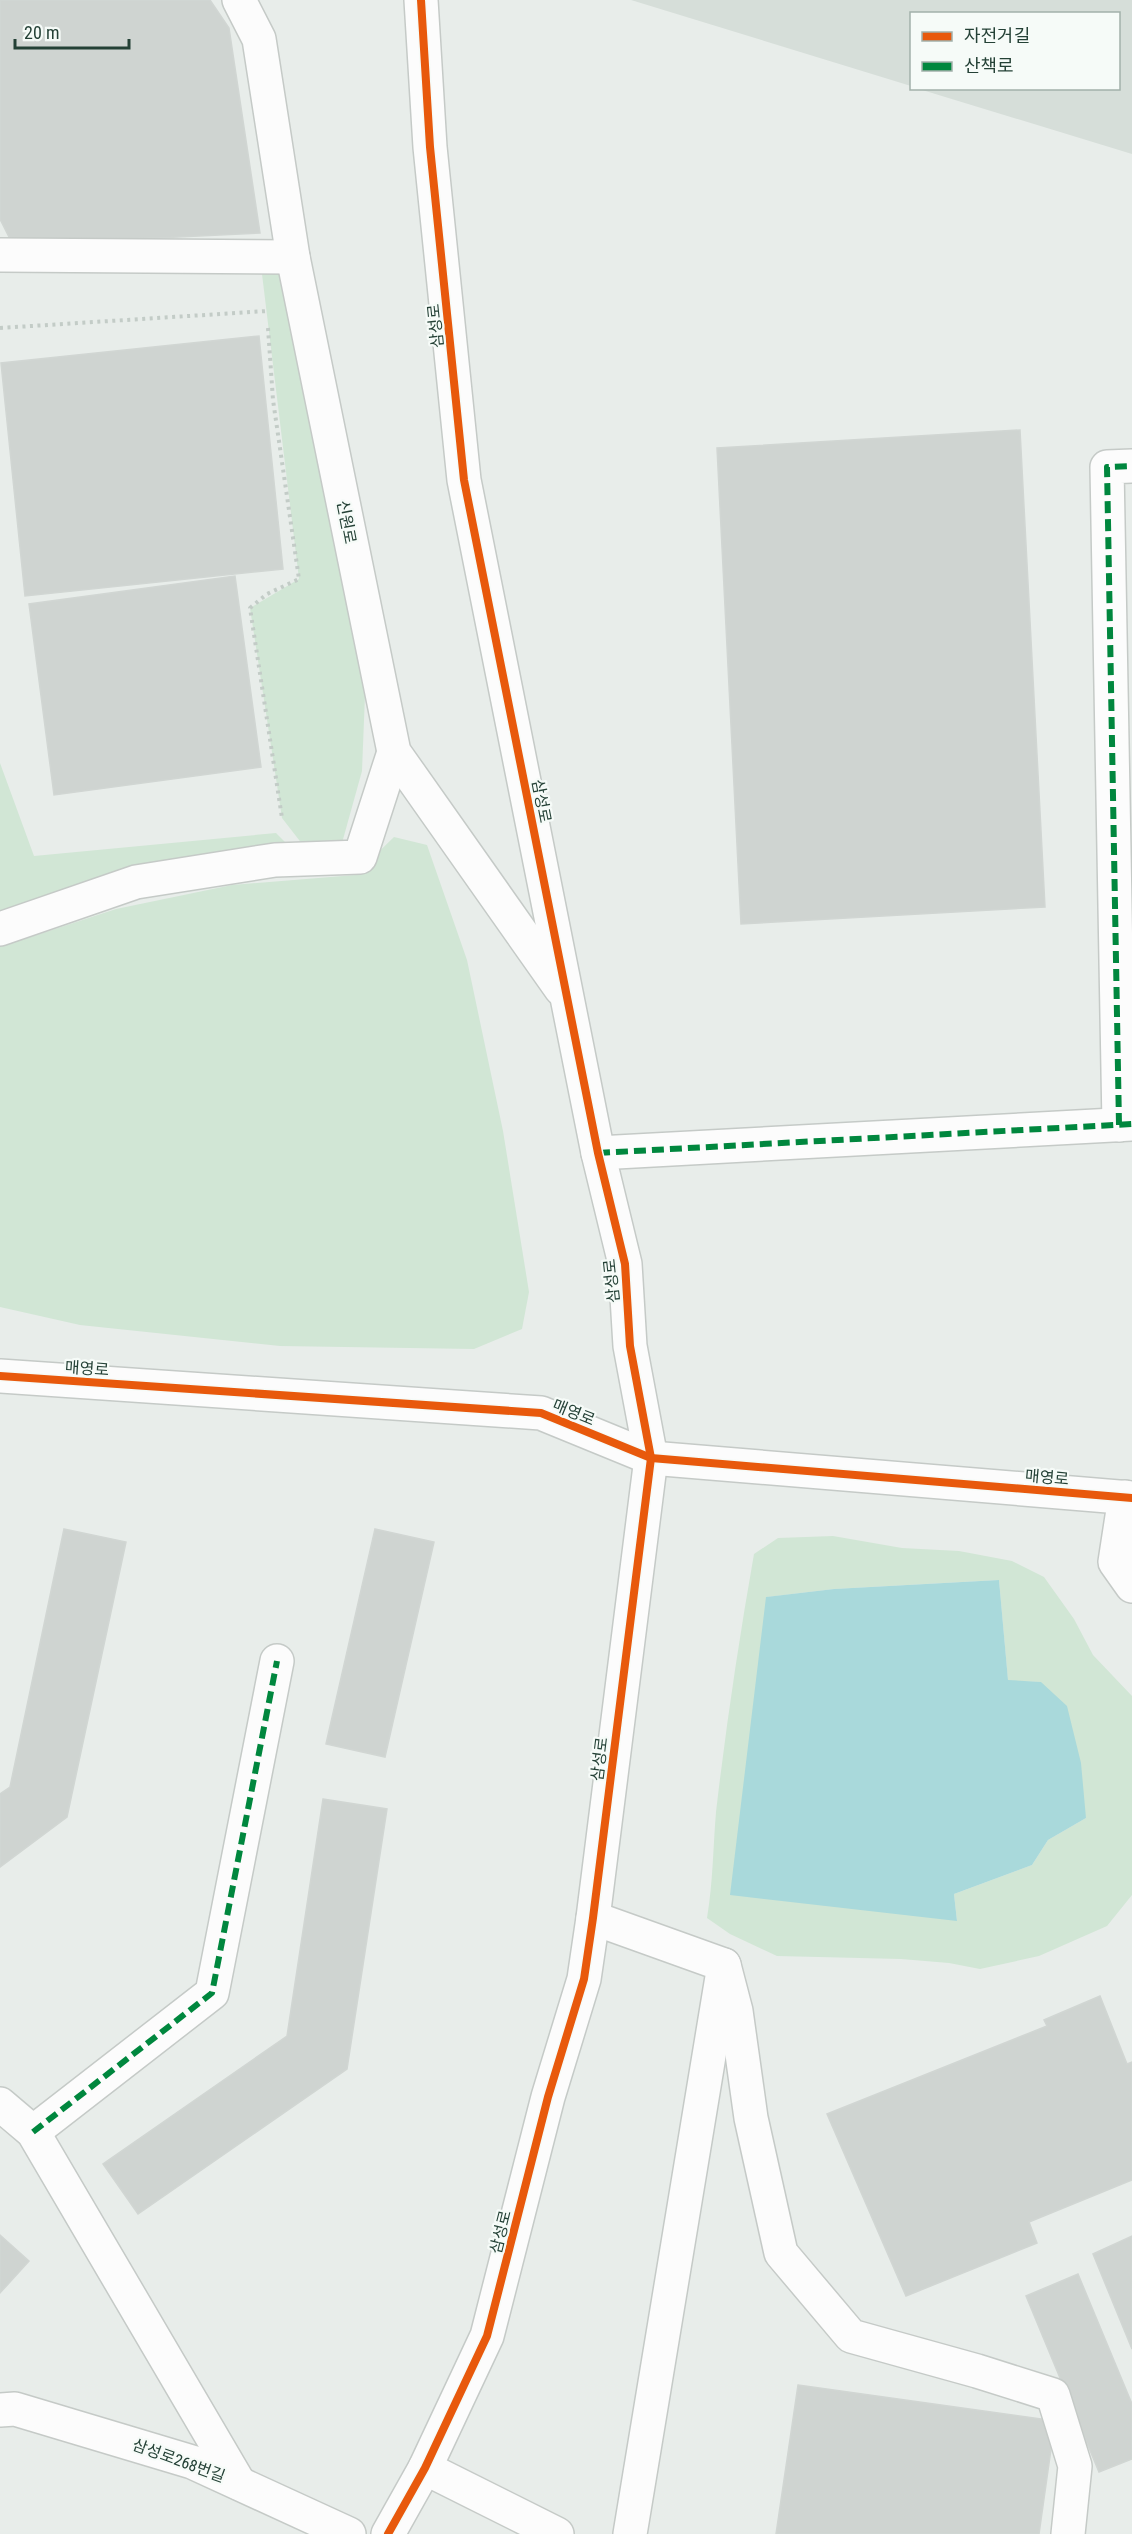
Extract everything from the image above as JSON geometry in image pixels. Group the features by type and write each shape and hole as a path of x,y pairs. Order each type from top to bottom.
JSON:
{"street":[{"name":"신원로","path":"239,0 259,39 293,257 394,752 567,998"},
{"name":"삼성로","path":"388,2534 425,2468 487,2336 548,2097 584,1979 594,1918 651,1458 630,1346 624,1264 598,1153 464,480 430,147 421,0"},
{"path":"0,255 293,257"},
{"path":"598,1153 1126,1125 1107,467 1132,466"},
{"path":"0,929 136,882 275,860 360,857 394,752"},
{"name":"매영로","path":"0,1376 541,1413 651,1458 1129,1497"},
{"path":"1129,1497 1114,1563 1132,1586"},
{"path":"33,2132 212,1993 277,1661"},
{"path":"594,1918 724,1965"},
{"path":"630,2534 724,1965"},
{"path":"724,1965 736,2011 751,2118 781,2253 851,2336 1053,2395 1075,2466 1068,2534"},
{"path":"0,2104 33,2132 239,2483"},
{"name":"삼성로268번길","path":"0,2410 15,2409 139,2444 192,2462 349,2534"},
{"path":"425,2468 557,2534"}],"path":[{"path":"268,324 273,400 299,579 267,594 250,608 282,818"}],"shaded area":[{"path":"631,0 1132,0 1132,154 922,90 1120,90 1120,12 910,12 910,86"}],"green space":[{"path":"296,270 366,670 362,771 342,843 313,858 282,818 250,608 299,579 262,274"},
{"path":"0,763 34,856 276,833 289,846 0,913"},
{"path":"394,837 427,845 467,960 503,1131 529,1292 522,1329 474,1349 280,1346 80,1325 0,1307 0,947 116,909 232,885 355,875"},
{"path":"833,1536 902,1548 959,1551 1012,1561 1044,1577 1074,1619 1093,1655 1132,1696 1132,1895 1107,1926 1039,1956 980,1969 949,1963 901,1959 777,1956 730,1934 707,1918 724,1747 754,1554 778,1538","holes":["999,1580 1008,1681 1041,1682 1086,1818 1048,1840 1032,1865 954,1894 957,1921 767,1597 834,1589"]}],"water":[{"path":"999,1580 1008,1680 1041,1682 1067,1706 1081,1763 1086,1818 1048,1840 1032,1865 954,1894 957,1921 730,1895 766,1597 834,1589"}],"building":[{"path":"0,0 210,0 229,28 260,233 13,245 0,219"},
{"path":"259,336 283,569 25,596 1,363"},
{"path":"1020,430 1045,907 741,924 717,448"},
{"path":"235,576 261,767 54,795 29,604"},
{"path":"64,1529 126,1542 67,1817 0,1867 0,1794 10,1787"},
{"path":"375,1529 434,1542 385,1757 326,1744"},
{"path":"323,1799 387,1809 347,2069 138,2214 103,2164 287,2036"},
{"path":"1100,1996 1127,2064 1132,2062 1132,2180 1029,2222 1037,2243 906,2296 827,2114 1047,2026 1044,2020"},
{"path":"0,2235 29,2261 0,2293"},
{"path":"1132,2236 1132,2349 1093,2254"},
{"path":"1078,2274 1132,2404 1132,2459 1099,2472 1026,2296"},
{"path":"798,2385 1055,2421 1039,2534 776,2534"}],"marked path":[{"path":"1119,1125 1107,467 1132,466"},
{"path":"598,1153 1132,1124"},
{"path":"33,2132 212,1993 277,1661"}],"cycle path":[{"path":"388,2534 425,2468 487,2336 548,2097 584,1979 651,1458 630,1346 625,1264 598,1153 464,480 430,147 421,0"},
{"path":"0,1376 541,1413 651,1458 1132,1498"}]}
